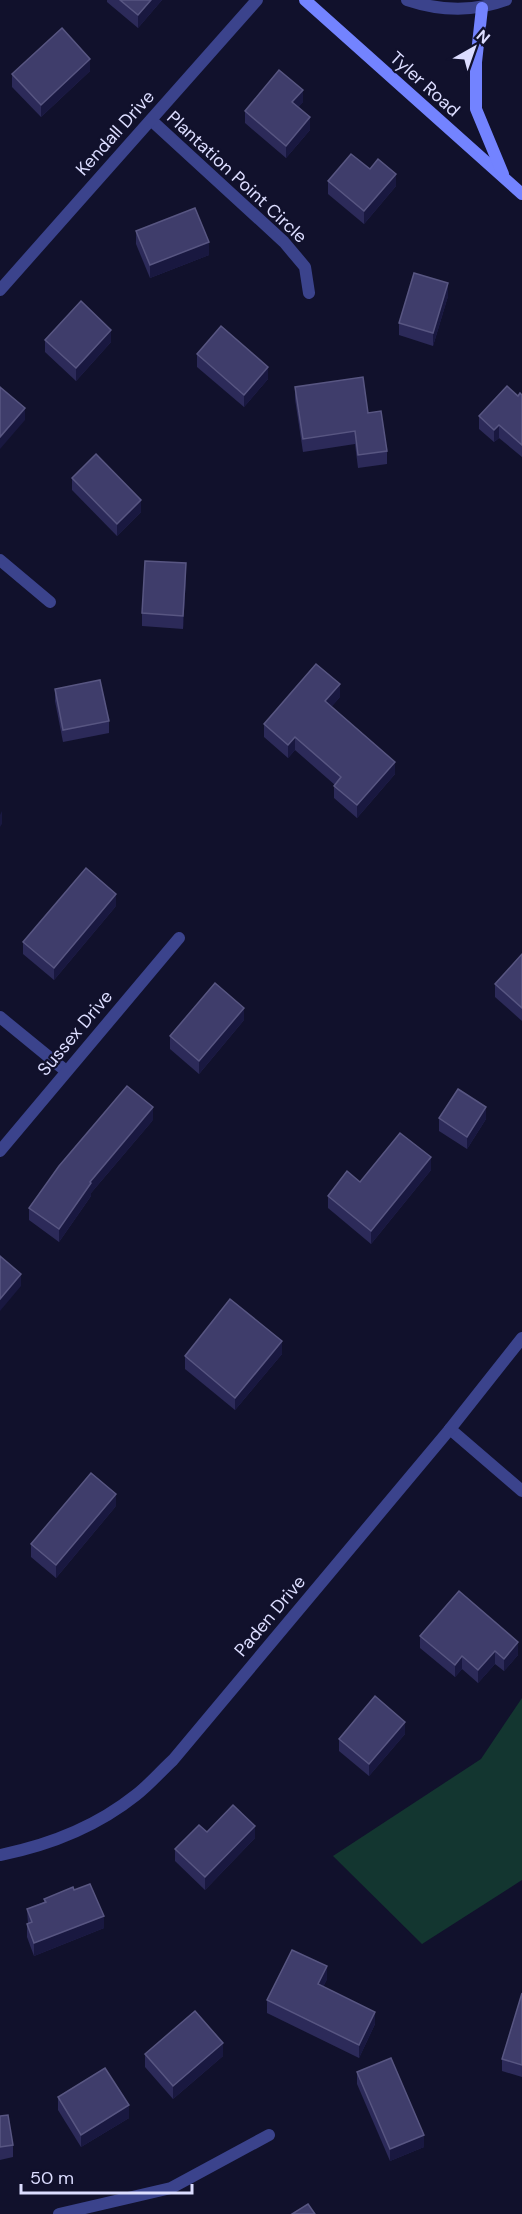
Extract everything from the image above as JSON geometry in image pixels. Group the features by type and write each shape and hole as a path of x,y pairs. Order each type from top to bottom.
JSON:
{"street":[{"name":"Kendall Drive","path":"0,290 257,0"},
{"name":"Tyler Road","path":"305,0 522,194"},
{"path":"407,0 450,9 482,8 506,0"},
{"path":"482,8 476,62 476,109 504,178"},
{"name":"Plantation Point Circle","path":"151,120 284,242 305,267 309,293"},
{"path":"0,560 50,602"},
{"name":"Sussex Drive","path":"0,1151 179,938"},
{"path":"0,1017 66,1071"},
{"name":"Paden Drive","path":"0,1855 54,1842 107,1816 137,1794 173,1760 450,1429 522,1338"},
{"path":"450,1429 522,1491"},
{"path":"59,2214 171,2188 269,2135"}],"green space":[{"path":"522,1698 522,1880 422,1944 333,1856 481,1759"}],"building":[{"path":"120,0 151,0 138,15"},
{"path":"62,28 90,59 41,105 12,74"},
{"path":"279,70 303,90 292,102 310,117 286,146 245,111"},
{"path":"351,154 370,169 378,159 396,174 364,211 328,181"},
{"path":"195,208 209,242 150,265 136,231"},
{"path":"414,273 448,283 433,333 399,323"},
{"path":"81,301 111,330 76,368 45,340"},
{"path":"221,326 268,367 244,395 197,354"},
{"path":"363,377 368,413 381,411 387,451 358,455 355,431 303,439 295,387"},
{"path":"507,386 518,396 520,393 522,395 522,445 499,425 494,430 479,416"},
{"path":"0,387 25,408 0,437"},
{"path":"96,454 141,500 117,524 72,478"},
{"path":"145,561 186,563 183,616 142,613"},
{"path":"316,664 340,684 325,701 395,762 357,805 334,786 341,777 295,737 288,745 264,724"},
{"path":"100,680 109,721 63,730 55,689"},
{"path":"86,868 116,894 54,968 23,942"},
{"path":"522,954 522,1008 495,984"},
{"path":"215,983 244,1008 199,1061 170,1036"},
{"path":"127,1086 153,1107 90,1182 59,1229 29,1208 59,1166"},
{"path":"458,1089 486,1107 467,1137 439,1118"},
{"path":"400,1133 431,1157 371,1231 328,1196 347,1171 360,1182"},
{"path":"0,1256 21,1274 0,1299"},
{"path":"230,1299 282,1341 235,1398 185,1356"},
{"path":"91,1473 116,1494 56,1565 31,1544"},
{"path":"459,1591 518,1642 504,1659 495,1651 478,1670 462,1656 455,1665 420,1636"},
{"path":"375,1696 405,1722 369,1764 339,1739"},
{"path":"233,1805 255,1826 205,1877 175,1849 199,1825 207,1832"},
{"path":"90,1884 104,1916 34,1943 27,1924 32,1922 27,1909 46,1902 44,1899 73,1887 74,1890"},
{"path":"292,1950 327,1966 318,1984 375,2012 359,2045 267,2000"},
{"path":"522,1993 522,2065 502,2059"},
{"path":"195,2011 223,2043 173,2086 145,2054"},
{"path":"391,2058 424,2135 390,2149 357,2072"},
{"path":"105,2068 129,2105 81,2135 58,2097"},
{"path":"8,2115 13,2145 0,2147 0,2116"},
{"path":"308,2204 315,2214 292,2214"}]}
